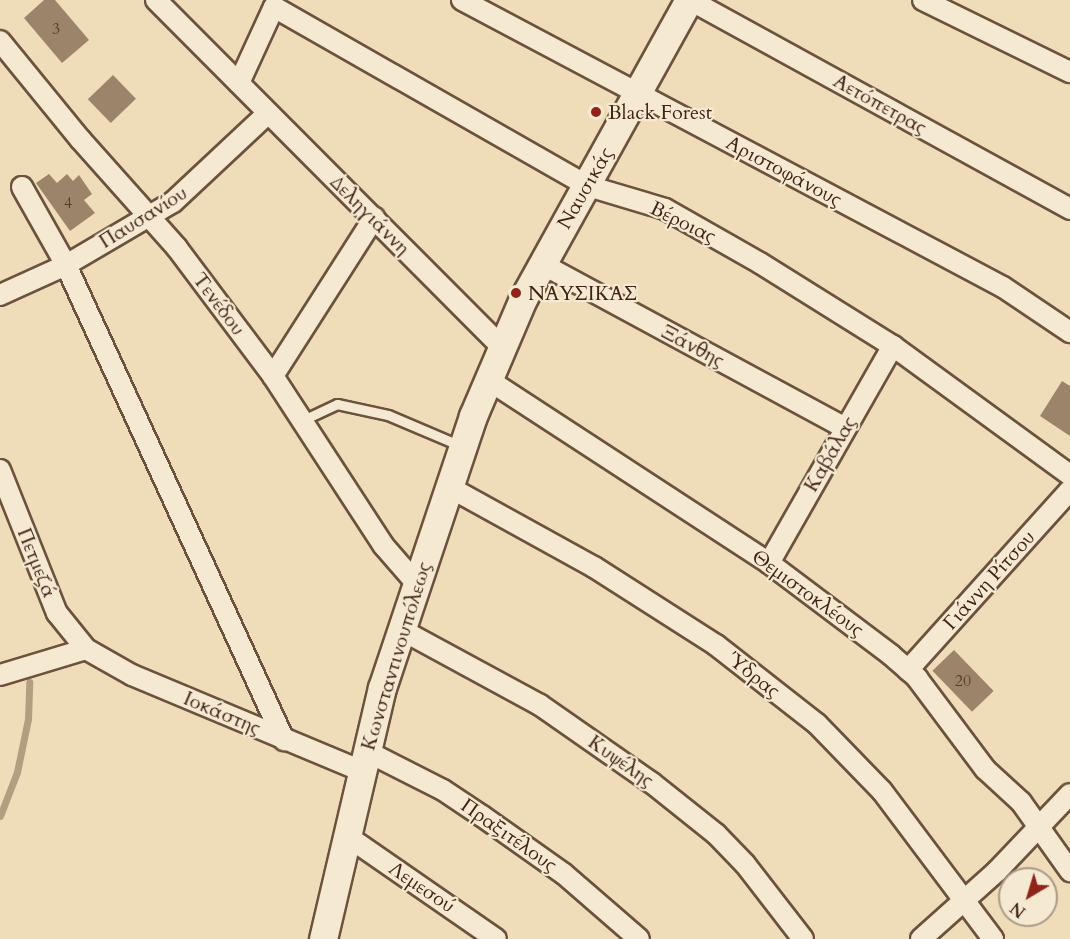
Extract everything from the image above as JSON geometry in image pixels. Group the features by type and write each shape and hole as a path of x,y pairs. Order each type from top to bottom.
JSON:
{"street":[{"path":"156,0 239,83"},
{"name":"Αριστοφάνους","path":"462,0 1003,287 1070,332"},
{"name":"Ναυσικάς","path":"487,380 501,346 542,264 588,186 689,0"},
{"name":"Αετόπετρας","path":"689,0 1070,209"},
{"path":"923,0 1070,72"},
{"name":"Βέροιας","path":"239,83 274,7 588,186 665,209 893,346 1070,475"},
{"name":"Τενέδου","path":"0,41 177,248 273,376 383,545 416,583"},
{"name":"Δεληγιάννη","path":"239,83 501,346"},
{"name":"Παυσανίου","path":"0,295 66,265 193,186 268,113"},
{"path":"22,187 66,265 284,740"},
{"path":"273,376 374,218"},
{"name":"Ξάνθης","path":"542,264 845,428"},
{"name":"Καβάλας","path":"769,563 893,346"},
{"name":"Κωνσταντινουπόλεως","path":"323,939 364,761 400,630 450,487 461,446 487,380"},
{"name":"Θεμιστοκλέους","path":"487,380 769,563 908,670 985,769 1021,802 1070,871"},
{"name":"Πετμεζά","path":"0,470 57,613 86,649"},
{"name":"Ύδρας","path":"450,487 594,567 716,645 817,724 882,791 993,939"},
{"name":"Γιάννη Ρίτσου","path":"908,670 1070,490"},
{"name":"Κυψέλης","path":"400,630 540,705 652,783 716,834 803,939"},
{"path":"0,675 86,649"},
{"name":"Ιοκάστης","path":"86,649 117,668 284,740 364,761"},
{"name":"Πραξιτέλους","path":"364,761 443,790 564,874 639,939"},
{"path":"921,939 963,902 1070,794"},
{"name":"Λεμεσού","path":"347,836 496,939"}],"lane":[{"path":"303,420 337,404 347,405 388,415 461,446"}],"building":[{"path":"44,0 55,0 89,40 62,63 24,18"},
{"path":"113,75 136,99 111,123 88,99"},
{"path":"49,174 57,183 67,174 73,181 79,175 92,194 84,200 95,213 70,231 36,183"},
{"path":"1062,381 1070,386 1070,436 1040,416"},
{"path":"954,650 994,691 972,712 932,671"}],"waterway":[{"path":"0,816 17,772 28,719 29,682"}],"place":[{"name":"Black Forest","path":"596,112"},
{"name":"ΝΑΥΣΙΚΑΣ","path":"516,293"}]}
